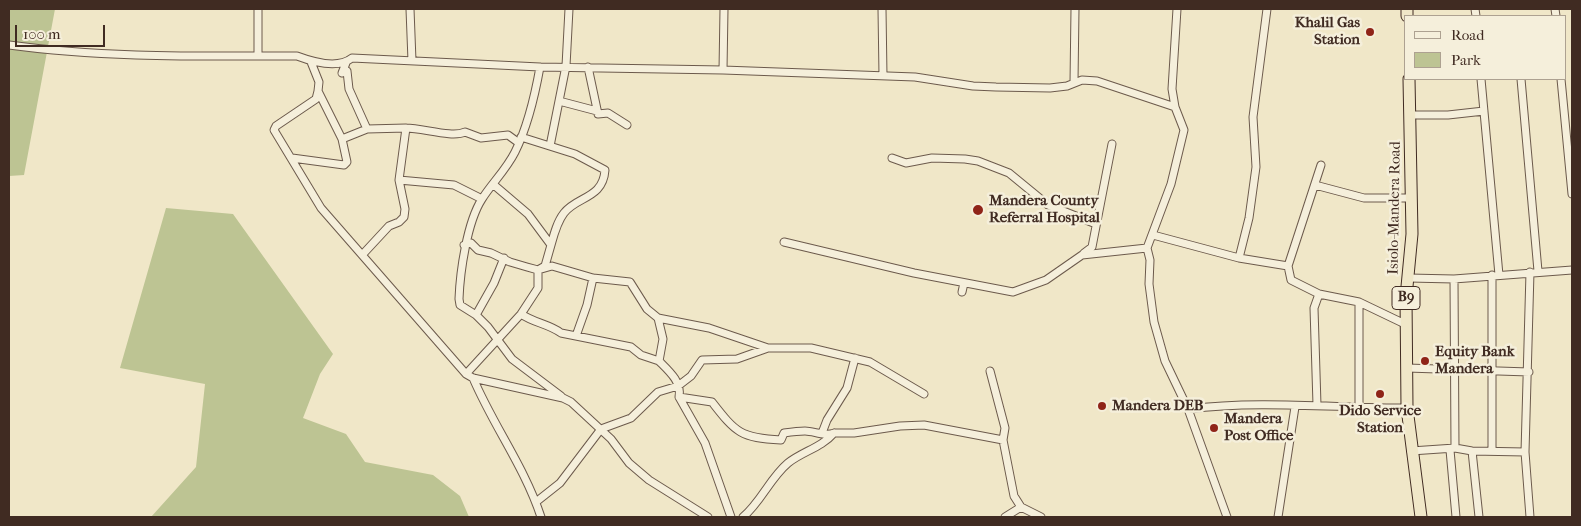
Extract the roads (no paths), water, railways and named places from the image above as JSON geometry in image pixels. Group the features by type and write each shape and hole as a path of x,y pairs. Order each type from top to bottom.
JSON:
{"highway":[{"name":"Isiolo-Mandera Road","path":"1409,80 1411,198 1407,325 1407,408 1411,451 1421,517"}],"street":[{"path":"258,9 258,56"},
{"path":"410,9 412,61"},
{"path":"550,146 566,66 568,9"},
{"path":"723,70 724,9"},
{"path":"882,9 883,76"},
{"path":"1074,82 1075,9"},
{"path":"1177,9 1172,76 1175,107 1183,124 1183,137 1171,184 1147,248 1150,260 1148,276 1150,298 1157,334 1168,369 1188,409 1227,517"},
{"path":"1239,258 1249,218 1256,168 1253,117 1267,9"},
{"path":"9,45 60,51 180,56 297,56 311,62 346,63"},
{"path":"367,129 349,89 346,71 342,73 346,63 352,58 540,67 723,70 915,77 972,86 996,87 1050,88 1068,86 1074,82 1098,81 1175,107"},
{"path":"311,62 319,82 316,99 276,126 274,130 322,208 466,374 473,378 563,398"},
{"path":"540,67 520,140 494,185 482,199 464,245 466,253 460,305 476,315 512,359 571,402 601,429 629,462 649,480 708,517"},
{"path":"588,67 597,111"},
{"path":"1481,80 1495,275 1492,450"},
{"path":"1521,80 1538,271"},
{"path":"1561,80 1572,194"},
{"path":"292,158 344,165 347,162 342,139 318,91"},
{"path":"558,101 597,111 598,114 608,113 627,124"},
{"path":"1410,115 1448,115 1484,111"},
{"path":"342,139 367,129 406,128 419,128 458,135 465,132 481,138 508,135 582,157 605,170 600,186 563,214 556,225 545,266 538,270"},
{"path":"363,254 389,226 399,222 404,217 405,209 399,180 406,128"},
{"path":"784,242 964,283 1013,292 1046,280 1092,248 1112,144"},
{"path":"892,158 906,163 932,158 965,158 986,164 1009,173 1048,205 1096,224"},
{"path":"1321,165 1288,266 1291,280 1319,294 1359,302 1407,325"},
{"path":"399,180 454,185 482,199"},
{"path":"494,185 528,214 551,245"},
{"path":"1315,185 1364,198 1411,198"},
{"path":"1153,235 1239,258 1288,266"},
{"path":"464,245 471,243 478,250 538,270 552,266 593,278 630,282 646,309 658,318 709,328 768,348 811,348 855,358 878,366 924,394"},
{"path":"1082,255 1147,248"},
{"path":"476,315 494,283 504,258"},
{"path":"466,374 496,339 521,314 538,288 538,270"},
{"path":"1409,278 1454,279 1538,271 1572,270"},
{"path":"1530,272 1529,372 1525,452 1530,517"},
{"path":"576,336 587,305 593,278"},
{"path":"1454,279 1452,449 1456,517"},
{"path":"962,292 964,283"},
{"path":"1317,404 1314,308 1319,294"},
{"path":"1359,302 1359,408"},
{"path":"521,314 532,321 552,326 561,333 631,347 641,355 659,361 673,375 678,386 679,397 705,442 730,517"},
{"path":"658,318 663,339 659,361"},
{"path":"536,502 560,483 601,429 631,418 658,392 678,386 691,376 702,360 737,359 768,348"},
{"path":"822,433 827,420 847,388 855,358"},
{"path":"1407,368 1529,372"},
{"path":"990,371 1005,428 1003,440 1010,486 1021,507 1041,517"},
{"path":"473,378 485,407 518,461 541,517"},
{"path":"679,397 712,402 738,433 764,440 781,440 784,433 793,432 830,435 834,433 854,434 900,426 924,425 1003,440"},
{"path":"1188,409 1217,405 1295,407 1317,404 1359,408 1407,408"},
{"path":"1278,517 1295,407"},
{"path":"743,517 752,510 788,463 826,442 834,433"},
{"path":"1411,451 1452,449 1525,452"},
{"path":"1472,451 1478,517"},
{"path":"1006,517 1021,507"}],"place":[{"name":"Khalil Gas Station","path":"1370,32"},
{"name":"Mandera County Referral Hospital","path":"978,210"},
{"name":"Equity Bank Mandera","path":"1425,361"},
{"name":"Dido Service Station","path":"1380,394"},
{"name":"Mandera DEB","path":"1102,406"},
{"name":"Mandera Post Office","path":"1214,428"}]}
